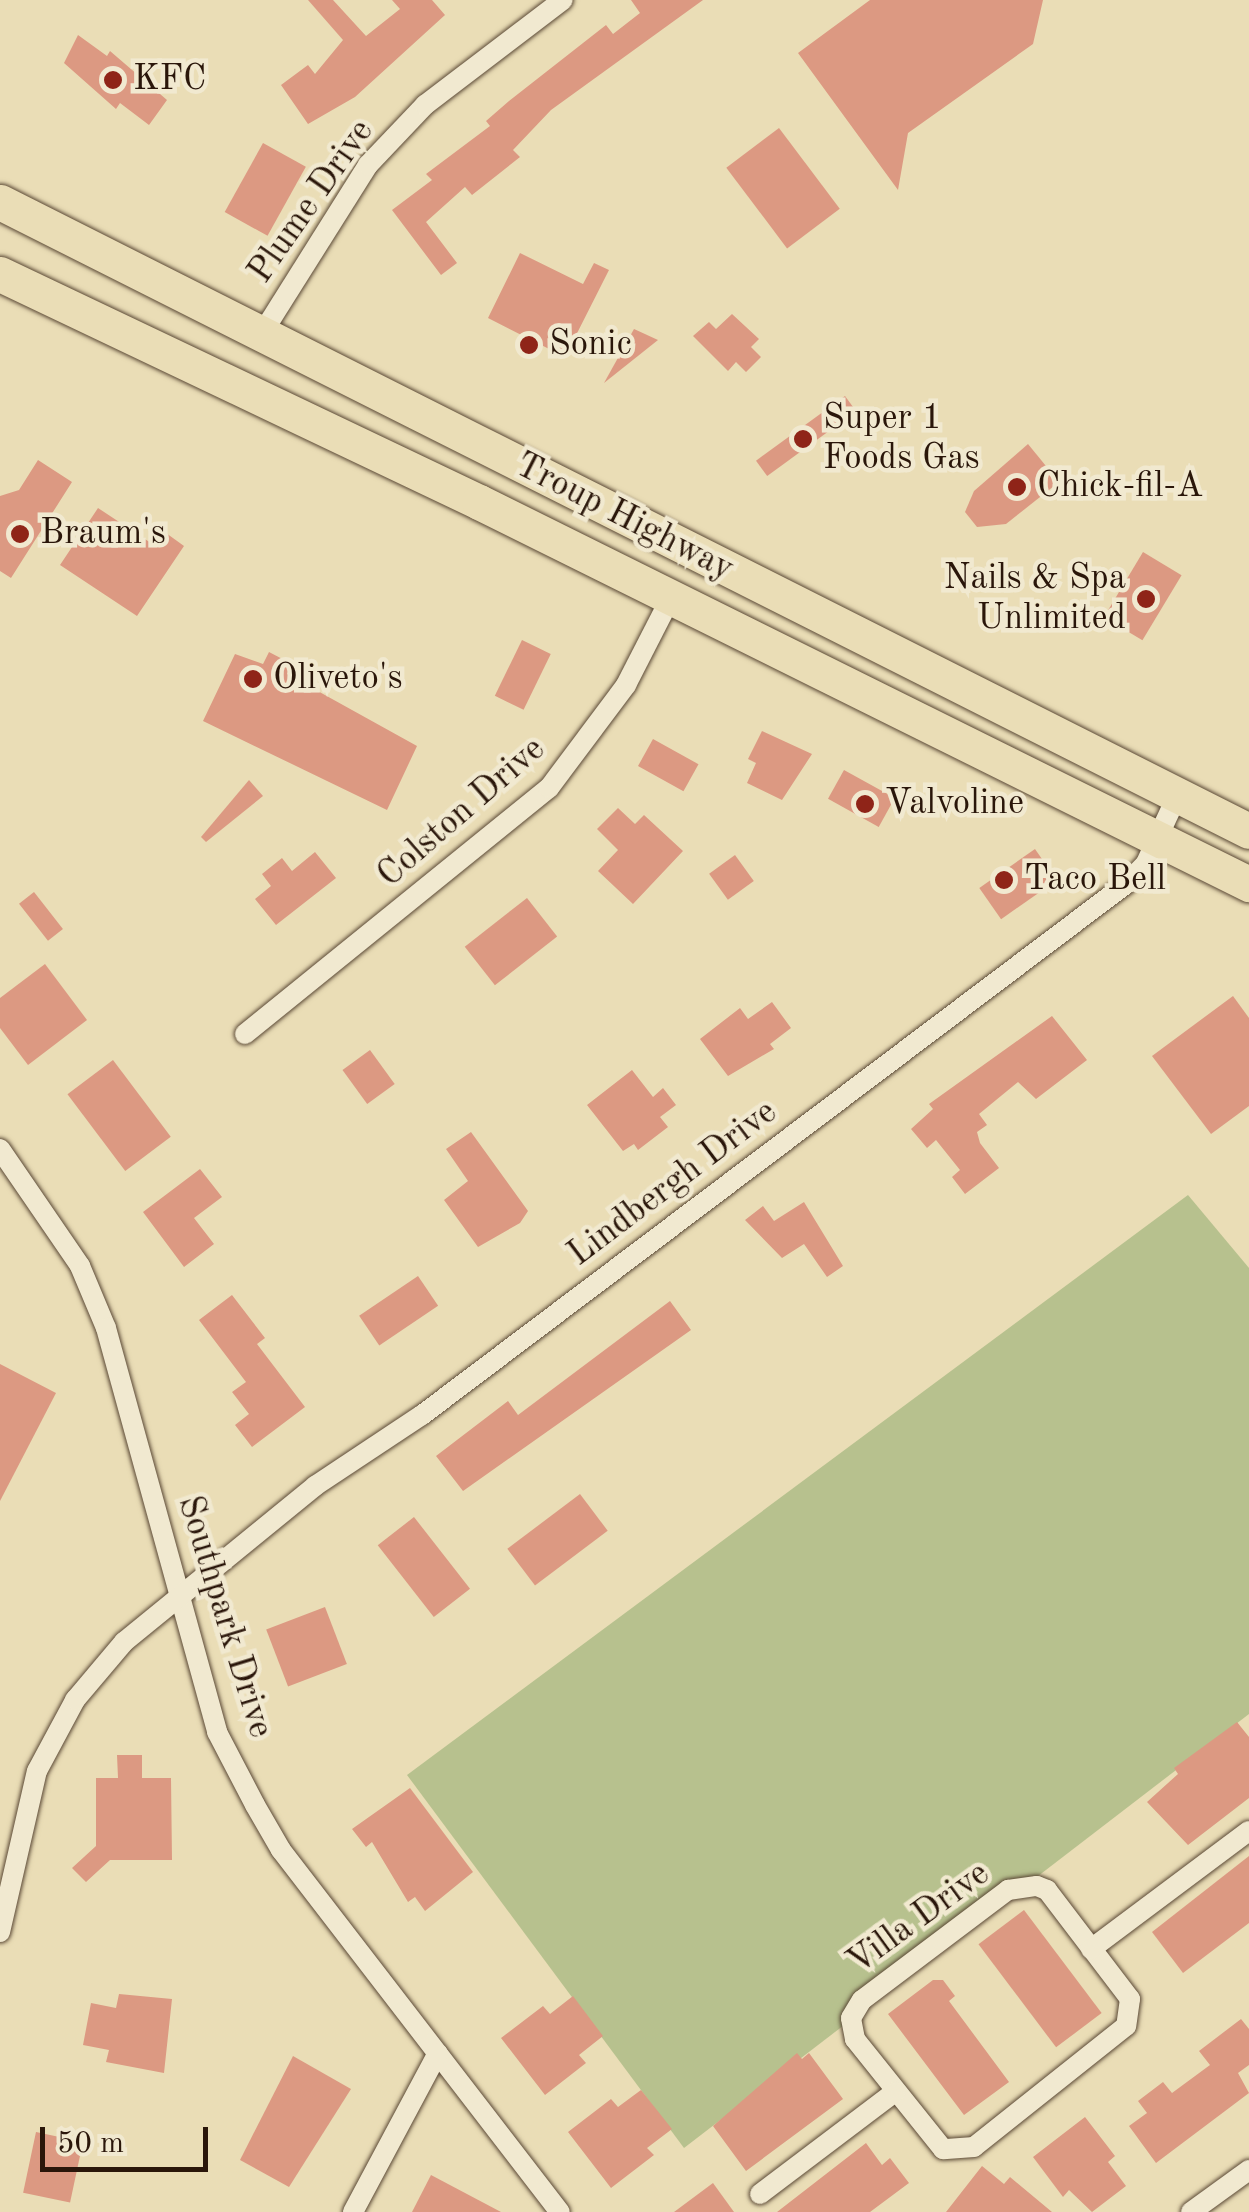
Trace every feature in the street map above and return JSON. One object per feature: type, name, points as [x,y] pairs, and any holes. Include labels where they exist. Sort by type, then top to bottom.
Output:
[{"type":"highway","name":"Troup Highway","points":[[6,202],[261,335],[1249,831]]},
{"type":"highway","name":"Troup Highway","points":[[0,274],[670,597],[1249,884]]},
{"type":"street","name":"Plume Drive","points":[[261,335],[368,165],[425,106],[563,0]]},
{"type":"street","name":"Colston Drive","points":[[245,1034],[549,788],[626,685],[670,597]]},
{"type":"street","name":"Lindbergh Drive","points":[[0,1932],[28,1795],[60,1723],[104,1661],[176,1596],[1126,884],[1157,838],[1177,796]]},
{"type":"street","name":"Southpark Drive","points":[[0,1149],[80,1266],[106,1328],[136,1421],[176,1596],[217,1732],[255,1805],[281,1850],[560,2212]]},
{"type":"street","points":[[1092,1948],[1249,1832]]},
{"type":"street","name":"Villa Drive","points":[[1008,1890],[1047,1890],[1130,1999],[1126,2026],[974,2147],[954,2152],[934,2142],[895,2092],[855,2039],[856,2007],[1008,1890]]},
{"type":"street","points":[[353,2212],[438,2053]]},
{"type":"street","points":[[760,2194],[895,2092]]},
{"type":"street","points":[[1191,2212],[1249,2170]]},
{"type":"green space","points":[[1188,1195],[1249,1268],[1249,1714],[684,2148],[407,1775]]},
{"type":"building","points":[[308,0],[333,0],[366,36],[400,9],[392,0],[432,0],[445,15],[355,97],[308,124],[281,85],[308,65],[315,74],[343,40]]},
{"type":"building","points":[[631,0],[703,0],[551,110],[513,150],[520,157],[472,195],[465,187],[426,222],[457,263],[441,275],[392,210],[432,180],[426,174],[490,126],[486,121],[509,101],[606,25],[613,34],[640,13]]},
{"type":"building","points":[[870,0],[1043,0],[1033,44],[908,133],[898,190],[798,53]]},
{"type":"building","name":"KFC","points":[[78,35],[107,56],[110,51],[167,100],[149,125],[120,103],[116,109],[64,63]]},
{"type":"building","points":[[779,128],[840,209],[787,248],[726,168]]},
{"type":"building","points":[[263,143],[306,167],[268,236],[225,212]]},
{"type":"building","points":[[520,253],[583,284],[594,263],[609,270],[565,357],[488,318]]},
{"type":"building","points":[[732,314],[759,339],[751,347],[761,357],[746,372],[736,362],[728,371],[693,336],[709,322],[716,329]]},
{"type":"building","points":[[634,329],[658,340],[604,383]]},
{"type":"building","points":[[845,396],[856,411],[767,476],[756,461]]},
{"type":"building","name":"Chick-fil-A","points":[[1028,444],[1059,482],[1006,524],[977,527],[965,512],[974,491]]},
{"type":"building","name":"Braum's","points":[[38,460],[72,482],[11,578],[0,571],[0,496],[19,490]]},
{"type":"building","points":[[98,508],[157,547],[166,533],[184,546],[137,616],[60,565]]},
{"type":"building","points":[[1143,552],[1182,575],[1142,640],[1104,617]]},
{"type":"building","points":[[522,640],[551,654],[524,710],[495,696]]},
{"type":"building","points":[[269,652],[292,664],[287,674],[417,746],[387,810],[203,721],[235,654],[263,664]]},
{"type":"building","points":[[762,731],[812,754],[782,800],[747,783],[756,763],[748,759]]},
{"type":"building","points":[[653,739],[698,764],[683,791],[638,766]]},
{"type":"building","points":[[844,770],[895,798],[879,827],[828,799]]},
{"type":"building","points":[[249,780],[263,796],[206,842],[201,837]]},
{"type":"building","points":[[618,808],[635,824],[644,815],[683,851],[633,904],[598,871],[618,850],[597,829]]},
{"type":"building","points":[[1035,849],[1057,880],[1001,919],[979,888]]},
{"type":"building","points":[[315,852],[336,878],[276,925],[255,899],[271,886],[262,874],[282,858],[292,871]]},
{"type":"building","points":[[735,855],[754,881],[728,900],[709,874]]},
{"type":"building","points":[[34,892],[63,929],[48,941],[19,904]]},
{"type":"building","points":[[527,898],[557,937],[495,985],[465,947]]},
{"type":"building","points":[[45,964],[87,1020],[28,1065],[0,1028],[0,998]]},
{"type":"building","points":[[1233,996],[1249,1018],[1249,1106],[1211,1134],[1152,1056]]},
{"type":"building","points":[[772,1002],[791,1028],[770,1044],[774,1049],[728,1076],[700,1039],[740,1008],[748,1019]]},
{"type":"building","points":[[1052,1016],[1087,1060],[1036,1099],[1018,1082],[979,1114],[987,1125],[977,1132],[980,1143],[999,1168],[965,1194],[952,1177],[960,1170],[936,1140],[927,1148],[911,1129],[933,1109],[929,1104]]},
{"type":"building","points":[[370,1050],[395,1084],[367,1104],[342,1070]]},
{"type":"building","points":[[113,1060],[171,1137],[125,1171],[67,1094]]},
{"type":"building","points":[[632,1070],[653,1097],[663,1088],[676,1105],[660,1117],[668,1127],[638,1150],[634,1144],[623,1151],[587,1105]]},
{"type":"building","points":[[471,1132],[528,1211],[520,1223],[478,1247],[444,1200],[468,1181],[446,1149]]},
{"type":"building","points":[[200,1169],[222,1197],[194,1218],[214,1244],[184,1267],[143,1212]]},
{"type":"building","points":[[804,1202],[843,1266],[827,1277],[804,1244],[782,1258],[745,1220],[763,1206],[774,1221]]},
{"type":"building","points":[[418,1276],[438,1306],[379,1346],[359,1316]]},
{"type":"building","points":[[232,1295],[265,1338],[257,1344],[305,1407],[252,1447],[235,1425],[249,1414],[232,1392],[246,1382],[199,1320]]},
{"type":"building","points":[[670,1301],[691,1330],[463,1491],[436,1456],[508,1401],[518,1415]]},
{"type":"building","points":[[0,1364],[56,1393],[0,1501]]},
{"type":"building","points":[[580,1494],[608,1531],[535,1586],[507,1549]]},
{"type":"building","points":[[414,1517],[470,1589],[434,1617],[378,1545]]},
{"type":"building","points":[[325,1607],[347,1664],[288,1687],[266,1630]]},
{"type":"building","points":[[1237,1722],[1249,1737],[1249,1798],[1188,1845],[1147,1802],[1178,1774],[1174,1768]]},
{"type":"building","points":[[117,1755],[142,1755],[142,1778],[171,1778],[172,1860],[110,1860],[86,1882],[72,1868],[96,1846],[96,1778],[118,1778]]},
{"type":"building","points":[[410,1788],[473,1872],[425,1911],[415,1897],[408,1902],[372,1842],[366,1847],[352,1829]]},
{"type":"building","points":[[1249,1856],[1249,1923],[1183,1973],[1152,1932]]},
{"type":"building","points":[[1024,1910],[1102,2013],[1056,2047],[978,1944]]},
{"type":"building","points":[[933,1980],[943,1980],[955,1996],[949,2001],[1009,2082],[964,2115],[888,2014]]},
{"type":"building","points":[[119,1994],[172,1999],[164,2073],[106,2062],[109,2050],[83,2045],[91,2003],[116,2008]]},
{"type":"building","points":[[573,1996],[603,2036],[579,2055],[586,2063],[545,2095],[501,2038],[543,2006],[550,2014]]},
{"type":"building","points":[[1241,2019],[1249,2029],[1249,2065],[1238,2073],[1249,2093],[1156,2163],[1129,2126],[1147,2113],[1138,2101],[1163,2082],[1172,2093],[1210,2065],[1199,2051]]},
{"type":"building","points":[[797,2053],[802,2059],[809,2053],[843,2099],[746,2171],[713,2126]]},
{"type":"building","points":[[293,2056],[351,2089],[289,2187],[240,2160]]},
{"type":"building","points":[[641,2090],[672,2129],[647,2148],[654,2155],[611,2188],[568,2132],[611,2099],[618,2107]]},
{"type":"building","points":[[1085,2117],[1115,2156],[1108,2162],[1126,2186],[1092,2212],[1069,2190],[1063,2197],[1033,2157]]},
{"type":"building","points":[[36,2132],[83,2142],[70,2203],[23,2193]]},
{"type":"building","points":[[866,2143],[882,2165],[890,2158],[909,2183],[870,2212],[777,2212]]},
{"type":"building","points":[[982,2166],[1004,2184],[1010,2177],[1052,2212],[946,2212]]},
{"type":"building","points":[[431,2175],[501,2212],[412,2212]]},
{"type":"building","points":[[713,2183],[734,2212],[674,2212]]},
{"type":"place","name":"KFC","points":[[113,80]]},
{"type":"place","name":"Sonic","points":[[529,345]]},
{"type":"place","name":"Super 1 Foods Gas","points":[[803,439]]},
{"type":"place","name":"Chick-fil-A","points":[[1017,487]]},
{"type":"place","name":"Braum's","points":[[20,534]]},
{"type":"place","name":"Nails & Spa Unlimited","points":[[1146,599]]},
{"type":"place","name":"Oliveto's","points":[[253,679]]},
{"type":"place","name":"Valvoline","points":[[865,804]]},
{"type":"place","name":"Taco Bell","points":[[1004,880]]}]
